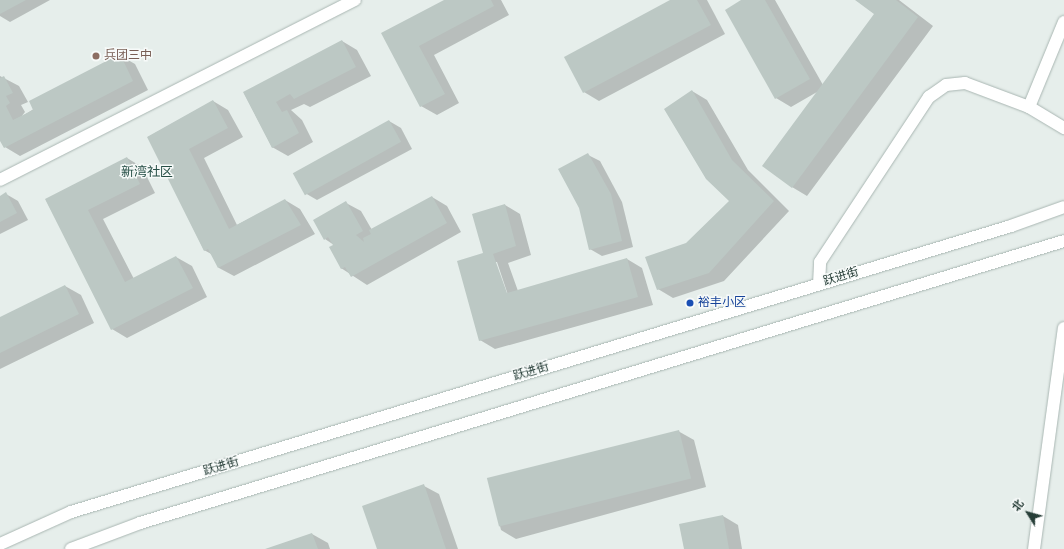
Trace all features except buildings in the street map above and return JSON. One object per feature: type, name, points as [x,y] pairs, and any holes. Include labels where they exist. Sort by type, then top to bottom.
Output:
[{"type":"main road","points":[[0,180],[355,0]]},
{"type":"main road","points":[[1029,107],[1064,22]]},
{"type":"main road","points":[[820,284],[820,262],[929,97],[946,85],[965,83],[1029,107],[1064,128]]},
{"type":"main road","name":"跃进街","points":[[0,544],[71,512],[820,284],[1064,207]]},
{"type":"main road","points":[[71,549],[148,521],[1064,241]]},
{"type":"main road","points":[[1034,549],[1064,328]]},
{"type":"place","name":"兵团三中","points":[[96,56]]},
{"type":"place","name":"裕丰小区","points":[[690,303]]},
{"type":"district","name":"新湾社区","points":[[147,172]]}]
